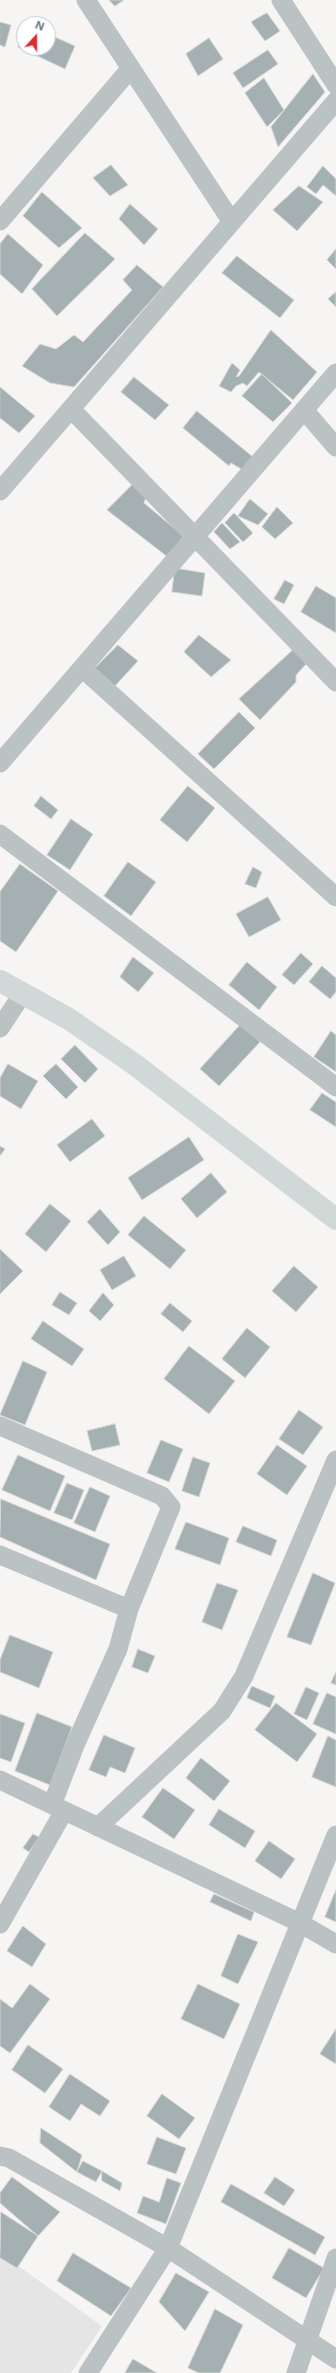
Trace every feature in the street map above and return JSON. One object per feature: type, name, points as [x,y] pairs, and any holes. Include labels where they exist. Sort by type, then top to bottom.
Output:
[{"type":"main road","points":[[0,981],[69,1019],[134,1064],[336,1220]]},
{"type":"street","points":[[86,0],[232,222]]},
{"type":"street","points":[[281,0],[336,85]]},
{"type":"street","points":[[0,221],[130,68]]},
{"type":"street","points":[[0,491],[336,101]]},
{"type":"street","points":[[0,763],[336,373]]},
{"type":"street","points":[[71,409],[336,682]]},
{"type":"street","points":[[304,410],[336,447]]},
{"type":"street","points":[[82,668],[336,898]]},
{"type":"street","points":[[0,834],[336,1087]]},
{"type":"street","points":[[0,1028],[23,993]]},
{"type":"street","points":[[0,1426],[162,1496],[168,1500],[171,1507],[129,1609],[118,1649],[75,1745],[58,1808],[0,1924]]},
{"type":"street","points":[[98,1827],[222,1711],[232,1696],[244,1676],[336,1460]]},
{"type":"street","points":[[0,1555],[129,1609]]},
{"type":"street","points":[[0,1780],[300,1923],[336,1944]]},
{"type":"street","points":[[88,2373],[168,2248],[336,1835]]},
{"type":"street","points":[[0,2156],[10,2158],[168,2248],[336,2359]]},
{"type":"street","points":[[296,2373],[336,2258]]},
{"type":"shaded area","points":[[0,2253],[102,2326],[71,2373],[0,2373]]},
{"type":"building","points":[[109,0],[124,0],[115,6]]},
{"type":"building","points":[[267,13],[280,31],[265,41],[251,22]]},
{"type":"building","points":[[0,22],[11,25],[5,47],[0,45]]},
{"type":"building","points":[[56,38],[75,46],[65,69],[37,56],[56,56]]},
{"type":"building","points":[[209,38],[223,59],[198,76],[186,54]]},
{"type":"building","points":[[268,50],[278,64],[243,88],[233,73]]},
{"type":"building","points":[[313,74],[325,92],[278,147],[271,127]]},
{"type":"building","points":[[264,78],[284,110],[267,127],[245,93]]},
{"type":"building","points":[[111,165],[128,185],[110,196],[93,178]]},
{"type":"building","points":[[323,166],[336,179],[336,196],[323,185],[316,194],[307,187]]},
{"type":"building","points":[[299,186],[323,202],[297,231],[273,210]]},
{"type":"building","points":[[42,192],[82,228],[59,248],[23,216]]},
{"type":"building","points":[[130,204],[158,229],[144,245],[119,219]]},
{"type":"building","points":[[85,233],[115,259],[57,316],[32,289]]},
{"type":"building","points":[[8,234],[43,265],[22,294],[0,274],[0,244]]},
{"type":"building","points":[[336,249],[336,269],[327,260]]},
{"type":"building","points":[[237,256],[294,300],[280,318],[222,273]]},
{"type":"building","points":[[137,265],[163,287],[74,387],[50,383],[22,366],[40,344],[56,349],[74,335],[83,342],[132,290],[123,280]]},
{"type":"building","points":[[336,292],[336,307],[328,299]]},
{"type":"building","points":[[271,330],[317,372],[293,400],[259,372],[247,386],[243,383],[236,386],[231,392],[219,386],[232,363],[240,370],[236,377],[239,376]]},
{"type":"building","points":[[262,374],[292,403],[273,422],[242,396]]},
{"type":"building","points":[[134,377],[169,405],[155,420],[121,392]]},
{"type":"building","points":[[0,387],[35,416],[19,433],[0,418]]},
{"type":"building","points":[[197,411],[253,457],[243,470],[231,463],[229,466],[183,428]]},
{"type":"building","points":[[134,483],[147,494],[144,503],[187,539],[169,558],[107,510]]},
{"type":"building","points":[[250,499],[268,514],[258,525],[238,516]]},
{"type":"building","points":[[277,507],[293,523],[275,539],[262,527]]},
{"type":"building","points":[[234,513],[253,533],[243,542],[225,523]]},
{"type":"building","points":[[222,523],[240,542],[230,549],[214,532]]},
{"type":"building","points":[[175,568],[205,573],[202,596],[172,592]]},
{"type":"building","points":[[285,580],[294,585],[284,604],[274,599]]},
{"type":"building","points":[[316,586],[336,598],[336,633],[301,612]]},
{"type":"building","points":[[199,635],[231,660],[211,677],[184,652]]},
{"type":"building","points":[[118,645],[138,661],[114,687],[94,669]]},
{"type":"building","points":[[293,650],[307,663],[296,675],[296,682],[260,720],[239,699]]},
{"type":"building","points":[[239,712],[255,728],[214,769],[198,754]]},
{"type":"building","points":[[188,786],[215,808],[187,842],[160,820]]},
{"type":"building","points":[[41,796],[58,810],[51,819],[34,806]]},
{"type":"building","points":[[71,819],[93,834],[70,870],[47,855]]},
{"type":"building","points":[[128,862],[156,882],[131,916],[104,896]]},
{"type":"building","points":[[20,864],[58,891],[16,952],[0,941],[0,892]]},
{"type":"building","points":[[253,867],[262,872],[256,888],[245,884]]},
{"type":"building","points":[[268,897],[281,920],[249,937],[236,914]]},
{"type":"building","points":[[301,953],[313,964],[294,985],[282,975]]},
{"type":"building","points":[[133,957],[154,973],[138,992],[120,977]]},
{"type":"building","points":[[247,962],[277,987],[259,1010],[229,985]]},
{"type":"building","points":[[322,966],[336,978],[336,992],[330,999],[309,982]]},
{"type":"building","points":[[241,1024],[260,1042],[219,1086],[200,1069]]},
{"type":"building","points":[[331,1031],[336,1035],[336,1072],[314,1057]]},
{"type":"building","points":[[75,1045],[98,1069],[85,1083],[61,1059]]},
{"type":"building","points":[[8,1064],[38,1081],[21,1109],[0,1096],[0,1078]]},
{"type":"building","points":[[56,1064],[78,1087],[66,1099],[43,1076]]},
{"type":"building","points":[[322,1093],[336,1102],[336,1127],[310,1110]]},
{"type":"building","points":[[92,1119],[105,1136],[70,1162],[57,1145]]},
{"type":"building","points":[[189,1137],[204,1160],[142,1200],[128,1178]]},
{"type":"building","points":[[0,1146],[5,1149],[0,1156]]},
{"type":"building","points":[[211,1173],[227,1192],[197,1218],[181,1199]]},
{"type":"building","points":[[50,1204],[71,1221],[46,1252],[25,1234]]},
{"type":"building","points":[[100,1209],[120,1232],[108,1245],[87,1222]]},
{"type":"building","points":[[144,1216],[186,1250],[170,1269],[128,1235]]},
{"type":"building","points":[[0,1249],[23,1271],[0,1294]]},
{"type":"building","points":[[124,1256],[136,1276],[112,1290],[100,1270]]},
{"type":"building","points":[[294,1266],[318,1287],[296,1312],[272,1291]]},
{"type":"building","points":[[60,1292],[77,1303],[69,1315],[52,1305]]},
{"type":"building","points":[[103,1293],[114,1305],[100,1321],[89,1311]]},
{"type":"building","points":[[170,1303],[192,1321],[183,1332],[161,1314]]},
{"type":"building","points":[[43,1321],[84,1349],[72,1366],[31,1339]]},
{"type":"building","points":[[247,1328],[270,1347],[245,1378],[222,1359]]},
{"type":"building","points":[[189,1346],[235,1381],[209,1414],[164,1379]]},
{"type":"building","points":[[23,1361],[47,1372],[25,1425],[0,1415]]},
{"type":"building","points":[[299,1410],[323,1427],[303,1455],[279,1439]]},
{"type":"building","points":[[115,1424],[120,1445],[92,1451],[87,1431]]},
{"type":"building","points":[[161,1440],[183,1449],[169,1482],[147,1473]]},
{"type":"building","points":[[277,1445],[307,1466],[287,1495],[257,1474]]},
{"type":"building","points":[[18,1455],[65,1476],[50,1511],[2,1490]]},
{"type":"building","points":[[193,1457],[210,1463],[199,1497],[182,1491]]},
{"type":"building","points":[[67,1483],[84,1490],[72,1520],[54,1513]]},
{"type":"building","points":[[90,1487],[110,1496],[95,1532],[74,1523]]},
{"type":"building","points":[[1,1499],[110,1544],[96,1580],[0,1537]]},
{"type":"building","points":[[186,1522],[229,1538],[220,1565],[175,1549]]},
{"type":"building","points":[[243,1526],[277,1540],[271,1556],[236,1542]]},
{"type":"building","points":[[313,1573],[335,1583],[311,1645],[287,1637]]},
{"type":"building","points":[[217,1583],[238,1590],[222,1630],[202,1622]]},
{"type":"building","points":[[10,1635],[53,1652],[39,1688],[0,1672],[0,1660]]},
{"type":"building","points":[[138,1649],[155,1656],[148,1673],[132,1667]]},
{"type":"building","points":[[336,1672],[336,1685],[331,1683]]},
{"type":"building","points":[[252,1686],[275,1696],[270,1708],[247,1698]]},
{"type":"building","points":[[306,1687],[319,1693],[307,1720],[294,1714]]},
{"type":"building","points":[[327,1693],[336,1697],[336,1734],[313,1724]]},
{"type":"building","points":[[276,1703],[317,1734],[297,1762],[255,1730]]},
{"type":"building","points":[[37,1713],[72,1727],[50,1785],[15,1771]]},
{"type":"building","points":[[0,1714],[25,1723],[11,1762],[0,1758]]},
{"type":"building","points":[[104,1735],[135,1748],[125,1773],[110,1767],[106,1777],[89,1770]]},
{"type":"building","points":[[328,1736],[336,1740],[336,1787],[312,1777]]},
{"type":"building","points":[[201,1758],[230,1781],[214,1801],[186,1778]]},
{"type":"building","points":[[163,1788],[195,1810],[174,1839],[142,1817]]},
{"type":"building","points":[[219,1809],[255,1831],[245,1848],[209,1825]]},
{"type":"building","points":[[33,1834],[39,1837],[29,1852],[23,1848]]},
{"type":"building","points":[[269,1841],[295,1859],[281,1879],[255,1861]]},
{"type":"building","points":[[336,1890],[336,1922],[325,1917]]},
{"type":"building","points":[[214,1894],[254,1912],[251,1921],[210,1902]]},
{"type":"building","points":[[23,1926],[46,1944],[32,1967],[7,1951]]},
{"type":"building","points":[[238,1934],[258,1942],[238,1984],[221,1976]]},
{"type":"building","points":[[30,1984],[50,1999],[10,2053],[0,2046],[0,1999],[12,2008]]},
{"type":"building","points":[[198,1984],[240,2004],[224,2039],[181,2019]]},
{"type":"building","points":[[336,2029],[336,2064],[320,2054]]},
{"type":"building","points":[[28,2045],[63,2069],[45,2093],[12,2070]]},
{"type":"building","points":[[70,2074],[110,2101],[100,2116],[81,2104],[70,2121],[49,2107]]},
{"type":"building","points":[[162,2094],[195,2118],[179,2139],[147,2116]]},
{"type":"building","points":[[41,2128],[82,2155],[77,2172],[40,2143]]},
{"type":"building","points":[[157,2137],[186,2148],[176,2174],[147,2164]]},
{"type":"building","points":[[83,2161],[102,2171],[96,2182],[77,2172]]},
{"type":"building","points":[[102,2171],[122,2183],[120,2191],[102,2181]]},
{"type":"building","points":[[12,2177],[60,2212],[38,2236],[0,2203],[0,2193]]},
{"type":"building","points":[[275,2177],[295,2190],[284,2206],[264,2193]]},
{"type":"building","points":[[167,2178],[181,2183],[166,2224],[137,2213],[143,2196],[159,2202]]},
{"type":"building","points":[[231,2184],[325,2237],[315,2255],[221,2202]]},
{"type":"building","points":[[1,2212],[38,2236],[17,2268],[0,2258]]},
{"type":"building","points":[[289,2248],[324,2268],[306,2298],[272,2278]]},
{"type":"building","points":[[73,2253],[131,2288],[111,2316],[57,2281]]},
{"type":"building","points":[[176,2273],[209,2292],[185,2331],[159,2302]]},
{"type":"building","points":[[215,2309],[243,2325],[220,2373],[199,2373],[188,2368]]},
{"type":"building","points":[[133,2359],[157,2373],[125,2373]]}]
